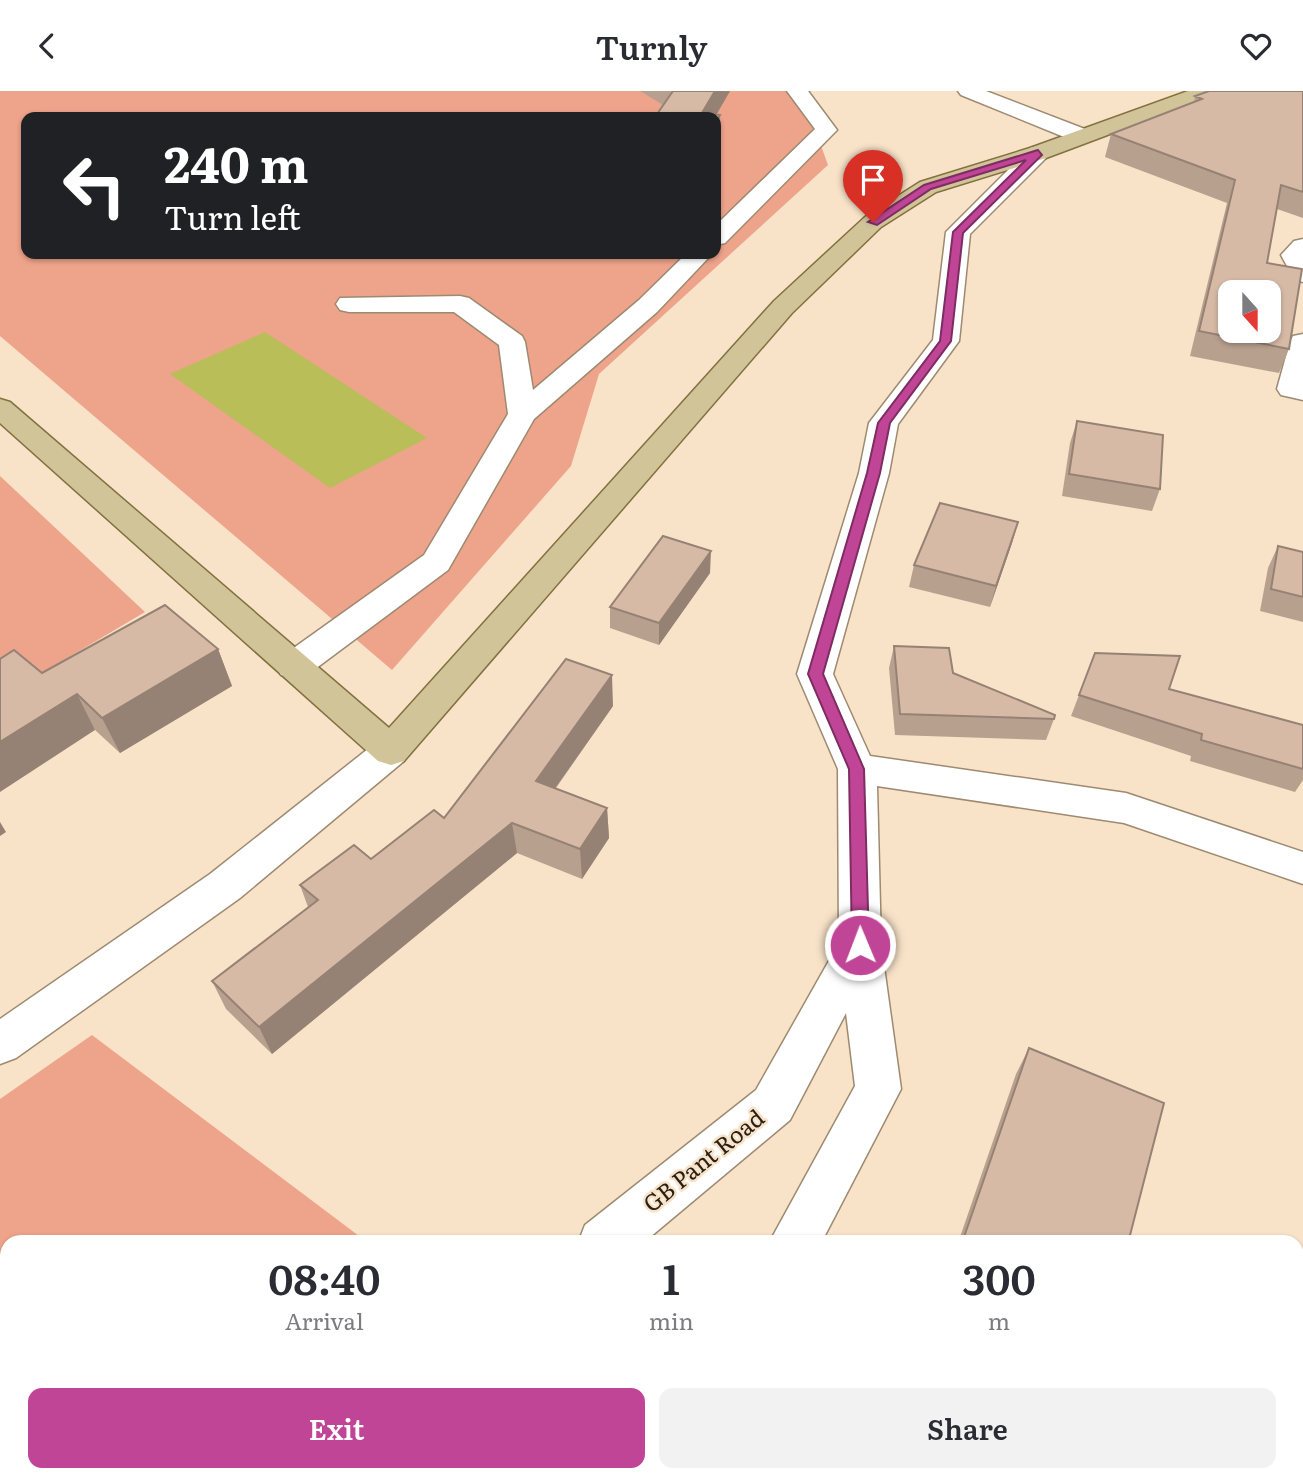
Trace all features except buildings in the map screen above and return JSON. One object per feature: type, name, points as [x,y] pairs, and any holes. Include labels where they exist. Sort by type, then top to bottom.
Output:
[{"type":"main road","points":[[0,408],[391,751],[783,307],[863,232],[928,187],[1038,153],[1207,91]]},
{"type":"street","points":[[721,233],[825,130],[797,91]]},
{"type":"street","points":[[968,91],[1082,136]]},
{"type":"street","name":"GB Pant Road","points":[[613,1235],[773,1105],[860,945],[857,769],[815,674],[874,473],[884,423],[946,341],[958,232],[1038,153]]},
{"type":"street","points":[[1303,246],[1293,255],[1303,274]]},
{"type":"street","points":[[294,666],[436,562],[522,414],[648,306],[695,259]]},
{"type":"street","points":[[349,304],[460,304],[512,341],[522,414]]},
{"type":"street","points":[[1303,342],[1291,389],[1303,392]]},
{"type":"street","points":[[0,1044],[225,886],[391,751]]},
{"type":"street","points":[[857,769],[1126,808],[1303,868]]},
{"type":"street","points":[[798,1235],[878,1089],[860,945]]},
{"type":"shaded area","points":[[0,91],[801,91],[828,165],[599,374],[571,466],[392,670],[0,336]]},
{"type":"shaded area","points":[[265,332],[427,438],[330,488],[170,374]]},
{"type":"shaded area","points":[[0,476],[145,612],[0,698]]},
{"type":"shaded area","points":[[92,1035],[358,1235],[0,1235],[0,1099]]},
{"type":"route","points":[[860,945],[857,769],[815,674],[874,473],[884,423],[946,341],[958,232],[1038,153],[928,187],[873,222]]}]
